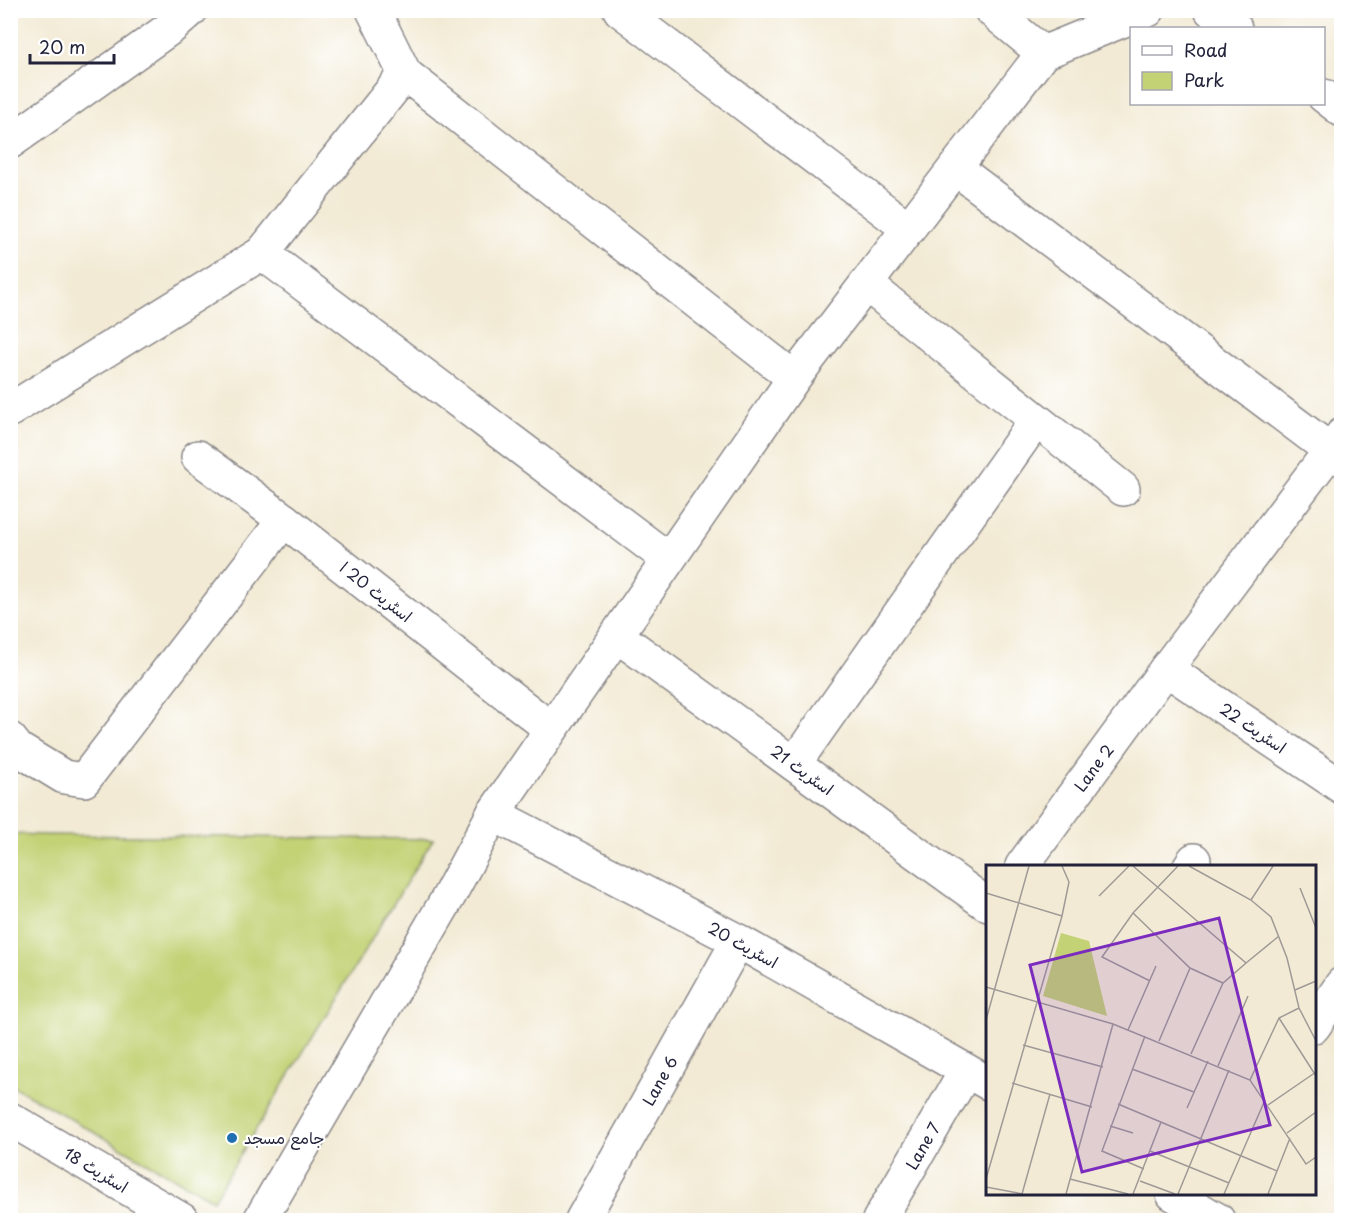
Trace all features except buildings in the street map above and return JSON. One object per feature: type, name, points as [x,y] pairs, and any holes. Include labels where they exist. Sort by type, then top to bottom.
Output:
[{"type":"street","points":[[10,142],[173,26],[191,10]]},
{"type":"street","points":[[373,10],[405,74],[794,378]]},
{"type":"street","points":[[620,10],[909,229]]},
{"type":"street","points":[[991,10],[1043,53]]},
{"type":"street","points":[[260,1221],[449,896],[493,814],[794,378],[1043,53],[1148,10]]},
{"type":"street","points":[[1211,10],[1234,27]]},
{"type":"street","points":[[10,410],[262,253],[405,74]]},
{"type":"street","points":[[1325,98],[1341,110]]},
{"type":"street","points":[[955,168],[1338,448]]},
{"type":"street","points":[[262,253],[668,559]]},
{"type":"street","points":[[866,284],[1123,489]]},
{"type":"street","points":[[794,764],[1036,420]]},
{"type":"street","name":"Lane 2","points":[[1023,865],[1166,669],[1338,448]]},
{"type":"street","name":"اسٹریٹ 20 ا","points":[[198,457],[284,520],[551,729]]},
{"type":"street","points":[[10,740],[18,749],[64,777],[84,780],[284,520]]},
{"type":"street","name":"اسٹریٹ 21","points":[[616,635],[986,903]]},
{"type":"street","name":"اسٹریٹ 22","points":[[1166,669],[1338,777]]},
{"type":"street","name":"اسٹریٹ 20","points":[[493,814],[738,941],[977,1077]]},
{"type":"street","name":"Lane 6","points":[[582,1221],[738,941]]},
{"type":"street","points":[[1316,1023],[1341,984]]},
{"type":"street","name":"Lane 7","points":[[879,1221],[977,1077]]},
{"type":"street","name":"اسٹریٹ 18","points":[[10,1119],[182,1221]]},
{"type":"street","points":[[1175,1195],[1218,1221]]},
{"type":"green space","points":[[11,834],[433,839],[213,1200],[11,1085]]},
{"type":"place","name":"جامع مسجد","points":[[232,1138]]}]
